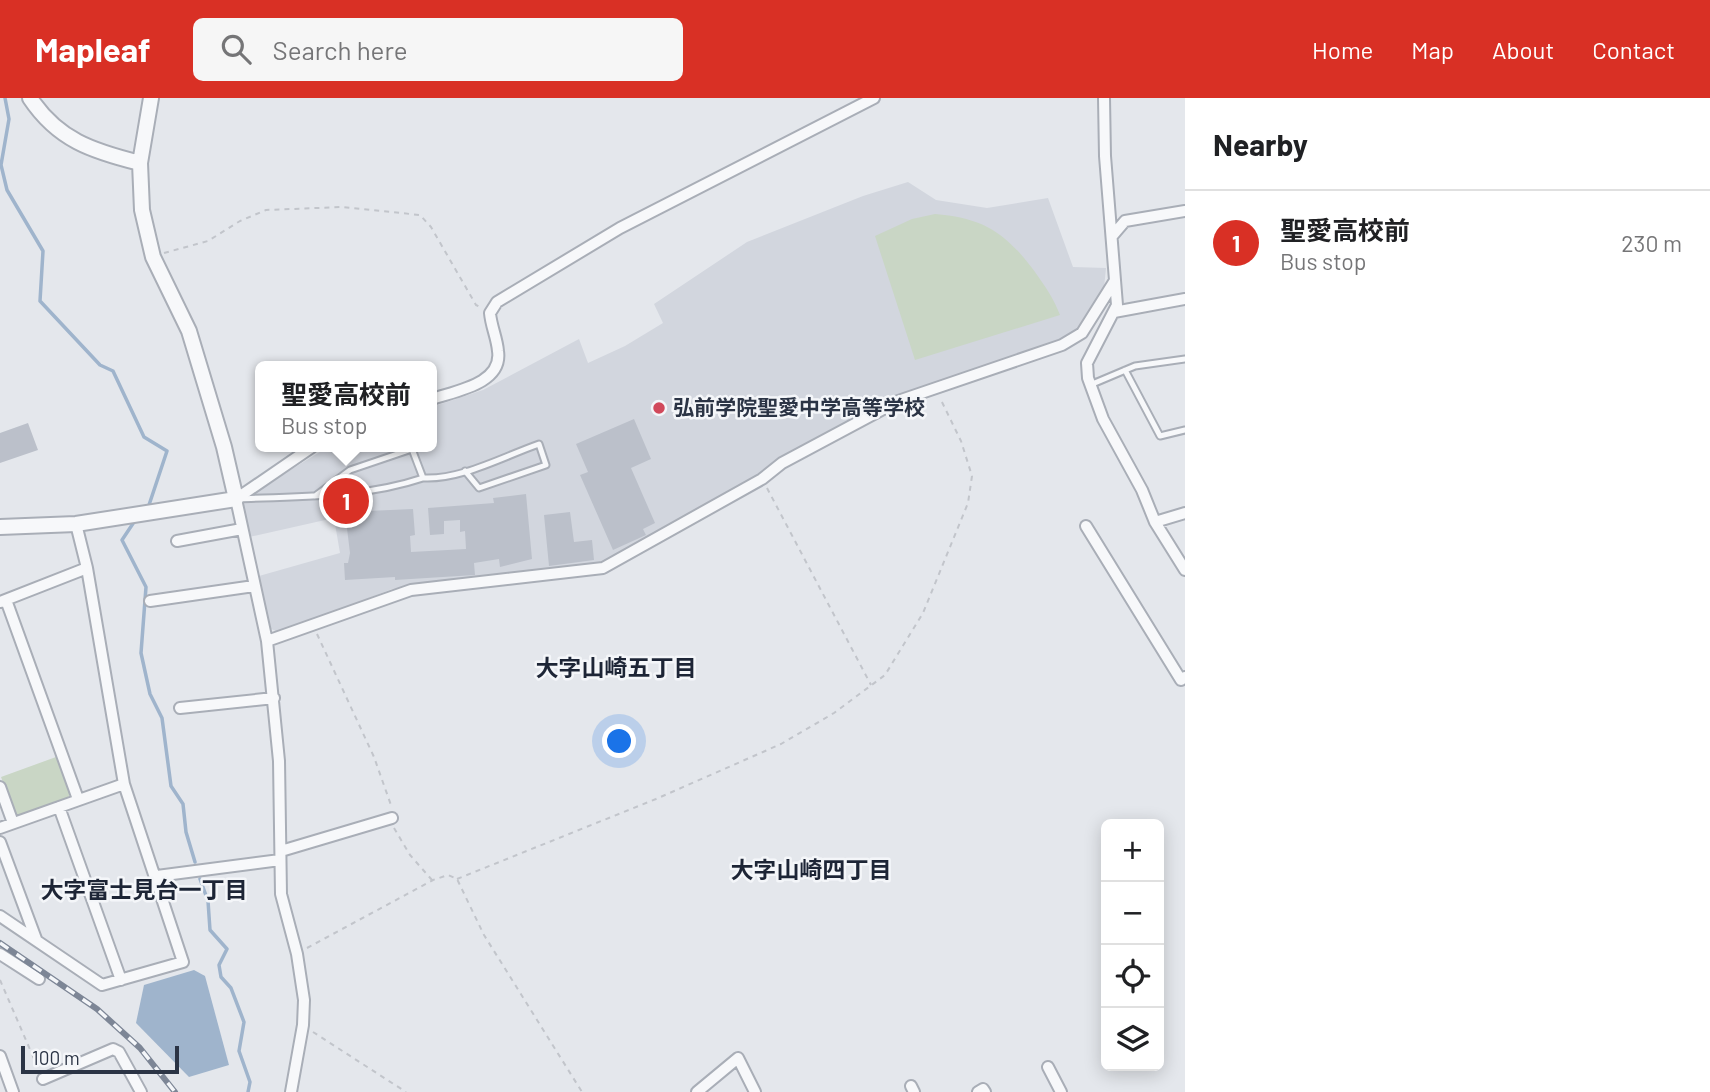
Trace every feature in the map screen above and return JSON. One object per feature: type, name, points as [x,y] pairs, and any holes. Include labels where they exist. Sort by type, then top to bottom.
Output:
[{"type":"street","points":[[30,98],[44,120],[63,136],[140,163]]},
{"type":"street","points":[[151,98],[140,163],[142,210],[153,257],[189,331],[224,447],[267,641],[274,698],[281,894],[304,1000],[303,1025],[291,1092]]},
{"type":"street","points":[[437,396],[478,384],[496,369],[499,353],[492,330],[491,313],[497,302],[620,228],[874,98]]},
{"type":"street","points":[[1104,98],[1105,156],[1117,305],[1087,363],[1090,385],[1103,419],[1142,489],[1155,522],[1185,570]]},
{"type":"street","points":[[1113,236],[1125,221],[1185,211]]},
{"type":"street","points":[[267,641],[313,626],[387,595],[603,568],[762,479],[782,463],[898,401],[1062,345],[1082,333],[1114,282]]},
{"type":"street","points":[[1114,312],[1185,299]]},
{"type":"street","points":[[0,527],[76,524],[236,499],[305,452]]},
{"type":"street","points":[[1155,522],[1185,513]]},
{"type":"street","points":[[0,916],[102,985],[183,962],[157,876],[124,784],[88,568],[76,524]]},
{"type":"street","points":[[1086,526],[1181,680],[1185,677]]},
{"type":"street","points":[[177,541],[242,529]]},
{"type":"street","points":[[78,799],[3,601],[88,568]]},
{"type":"street","points":[[150,601],[254,586]]},
{"type":"street","points":[[180,708],[274,698]]},
{"type":"street","points":[[0,828],[124,784]]},
{"type":"street","points":[[0,787],[13,823]]},
{"type":"street","points":[[59,807],[121,980]]},
{"type":"street","points":[[157,876],[280,856],[392,818]]},
{"type":"street","points":[[0,842],[36,939]]},
{"type":"street","points":[[0,954],[39,979]]},
{"type":"street","points":[[43,1079],[113,1049],[119,1052],[141,1092]]},
{"type":"street","points":[[0,1056],[13,1092]]},
{"type":"street","points":[[697,1092],[710,1087],[738,1058],[755,1092]]},
{"type":"street","points":[[1048,1067],[1061,1092]]},
{"type":"street","points":[[978,1092],[983,1089],[985,1092]]},
{"type":"lane","points":[[1090,385],[1135,366],[1185,359]]},
{"type":"lane","points":[[1125,370],[1160,436],[1185,430]]},
{"type":"lane","points":[[236,499],[346,495],[397,486],[423,478],[443,479],[538,444],[546,465],[479,488],[465,471]]},
{"type":"lane","points":[[315,496],[350,470],[403,452]]},
{"type":"lane","points":[[413,452],[423,478]]},
{"type":"path","points":[[153,257],[208,241],[240,221],[266,210],[342,207],[420,215],[430,227],[476,305],[491,313]]},
{"type":"path","points":[[457,879],[656,799],[781,744],[834,713],[885,675],[923,613],[968,503],[972,476],[961,441],[935,387]]},
{"type":"path","points":[[762,479],[871,685]]},
{"type":"path","points":[[313,626],[374,757],[392,808],[392,818],[410,855],[433,880]]},
{"type":"path","points":[[296,954],[433,880],[448,875],[457,879],[491,947],[582,1092]]},
{"type":"path","points":[[0,980],[43,1079]]},
{"type":"path","points":[[303,1025],[407,1092]]},
{"type":"shaded area","name":"弘前学院聖愛中学高等学校","points":[[908,182],[936,200],[987,208],[1048,198],[1073,267],[1106,268],[1103,298],[1077,340],[921,394],[606,563],[392,589],[280,633],[269,628],[259,576],[340,553],[334,518],[249,537],[241,502],[320,452],[437,452],[437,405],[483,390],[579,339],[588,363],[625,346],[663,323],[654,304],[747,242],[863,196]]},
{"type":"green space","points":[[935,214],[967,219],[1004,238],[1035,272],[1060,315],[915,360],[875,236],[912,219]]},
{"type":"green space","points":[[56,757],[70,794],[67,799],[19,817],[15,814],[1,777]]},
{"type":"water","points":[[194,970],[205,976],[229,1065],[189,1077],[136,1023],[144,985]]},
{"type":"building","points":[[634,419],[651,459],[631,468],[655,523],[643,529],[646,535],[613,550],[580,475],[588,472],[576,444]]},
{"type":"building","points":[[28,423],[38,450],[0,463],[0,433]]},
{"type":"building","points":[[526,494],[532,559],[500,567],[499,559],[474,563],[475,575],[345,580],[344,563],[348,563],[350,553],[345,512],[413,509],[415,535],[410,536],[411,552],[466,549],[465,531],[460,532],[460,520],[444,521],[444,534],[430,535],[428,508],[494,503],[493,498]]},
{"type":"building","points":[[570,512],[574,542],[592,540],[594,560],[549,566],[544,515]]},
{"type":"waterway","points":[[5,98],[9,119],[1,165],[7,190],[43,251],[40,301],[100,365],[113,371],[144,437],[167,451],[149,505]]},
{"type":"waterway","points":[[134,522],[122,540],[146,587],[141,653],[150,694],[162,718],[171,786],[183,804],[186,832],[195,862]]},
{"type":"waterway","points":[[200,879],[208,901],[210,930],[227,949],[219,965],[221,977],[231,988],[244,1022],[239,1051],[250,1082],[248,1092]]},
{"type":"railway","points":[[0,943],[97,1009],[140,1048],[175,1092]]},
{"type":"place","name":"弘前学院聖愛中学高等学校","points":[[659,408]]},
{"type":"place","name":"聖愛高校前","points":[[346,501]]},
{"type":"district","name":"大字山崎五丁目","points":[[616,668]]},
{"type":"district","name":"大字山崎四丁目","points":[[811,870]]},
{"type":"district","name":"大字富士見台一丁目","points":[[144,890]]}]
